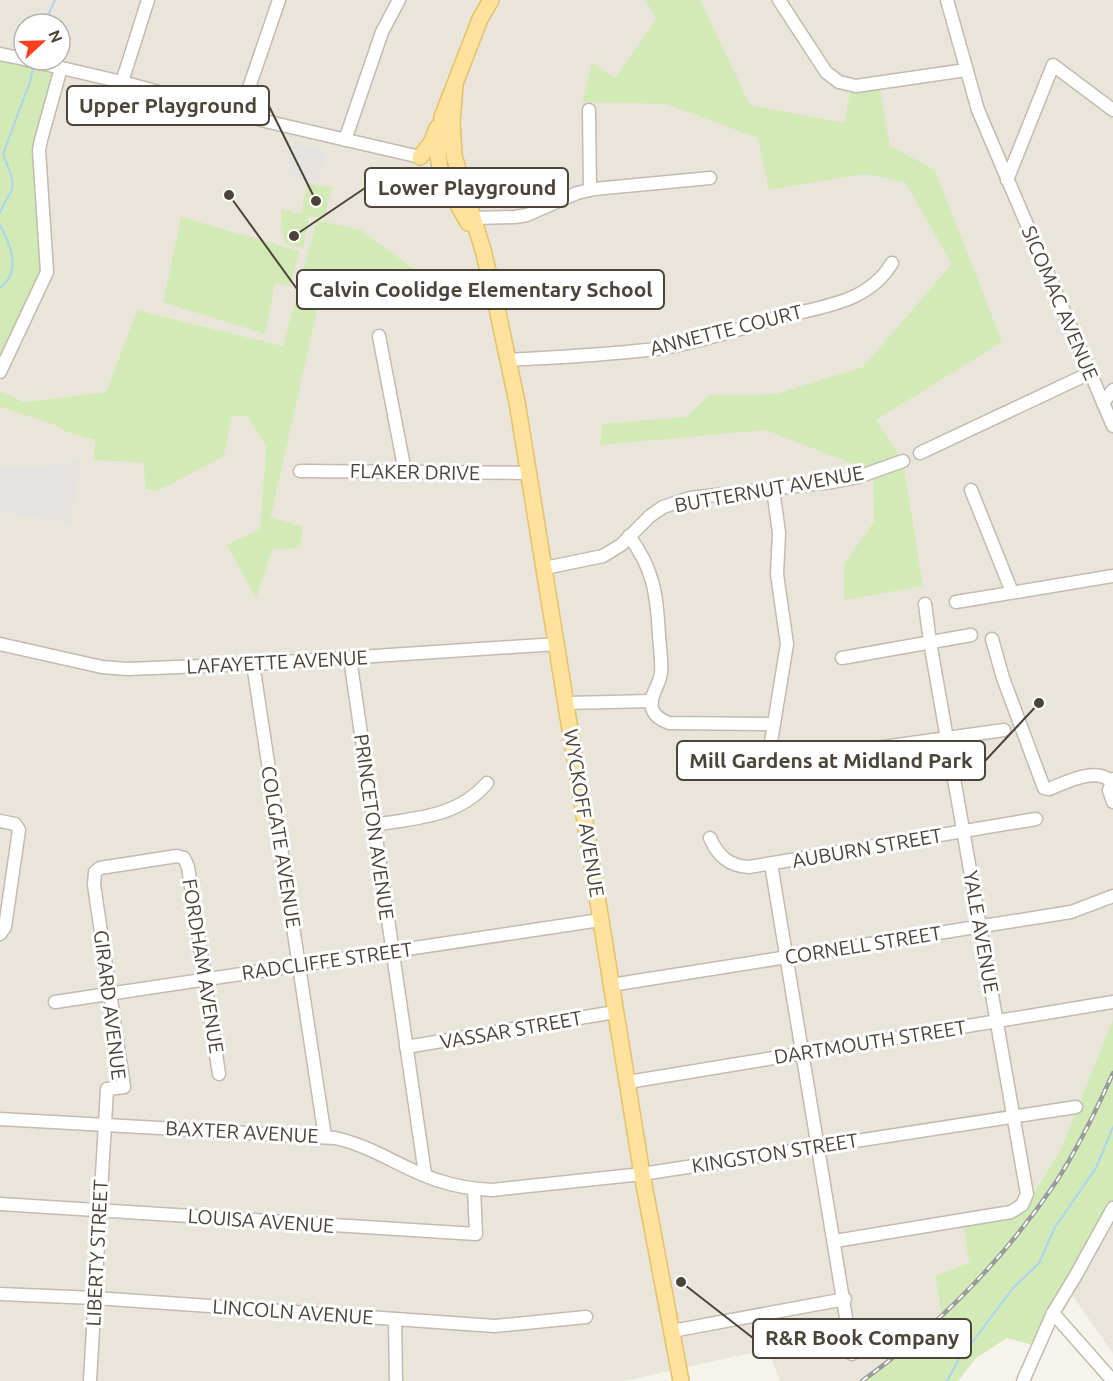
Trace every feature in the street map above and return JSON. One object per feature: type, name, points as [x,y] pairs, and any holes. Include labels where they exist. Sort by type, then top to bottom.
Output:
[{"type":"main road","name":"WYCKOFF AVENUE","points":[[491,0],[480,18],[442,117],[446,156],[474,218],[482,246],[508,360],[530,473],[615,1012],[656,1254],[681,1381]]},
{"type":"main road","name":"WYCKOFF AVENUE","points":[[454,85],[452,122],[441,174],[482,246]]},
{"type":"main road","points":[[420,157],[431,143],[442,117]]},
{"type":"main road","points":[[420,157],[446,156]]},
{"type":"street","points":[[122,82],[148,0]]},
{"type":"street","points":[[240,114],[279,0]]},
{"type":"street","points":[[345,140],[382,32],[399,0]]},
{"type":"street","points":[[778,0],[826,72],[839,82],[856,86],[966,70]]},
{"type":"street","name":"SICOMAC AVENUE","points":[[947,0],[978,110],[1113,426]]},
{"type":"street","points":[[1007,180],[1053,65],[1113,110]]},
{"type":"street","points":[[72,71],[420,157]]},
{"type":"street","points":[[0,372],[47,272],[39,150],[60,72]]},
{"type":"street","points":[[589,110],[590,190]]},
{"type":"street","points":[[474,218],[515,218],[590,190],[610,186],[636,186],[710,178]]},
{"type":"street","name":"ANNETTE COURT","points":[[508,360],[629,352],[691,342],[851,299],[872,287],[892,263]]},
{"type":"street","points":[[379,336],[405,472]]},
{"type":"street","points":[[920,453],[1090,373]]},
{"type":"street","points":[[1103,403],[1113,390]]},
{"type":"street","name":"BUTTERNUT AVENUE","points":[[545,568],[603,556],[621,545],[650,516],[675,502],[690,498],[832,482],[858,477],[903,461]]},
{"type":"street","name":"FLAKER DRIVE","points":[[300,471],[530,473]]},
{"type":"street","points":[[773,489],[779,533],[777,574],[787,644],[771,742],[772,748],[779,757],[791,760],[1004,730]]},
{"type":"street","points":[[970,490],[1012,592]]},
{"type":"street","points":[[629,536],[645,559],[658,601],[661,672],[652,701],[654,713],[669,723],[774,724]]},
{"type":"street","points":[[957,602],[1113,576]]},
{"type":"street","name":"YALE AVENUE","points":[[835,1241],[1011,1212],[1022,1205],[1025,1200],[1026,1188],[1014,1116],[925,604]]},
{"type":"street","points":[[842,658],[971,635]]},
{"type":"street","points":[[992,639],[1003,678],[1044,788],[1049,789],[1090,775],[1105,776],[1112,780],[1109,790],[1113,802]]},
{"type":"street","name":"LAFAYETTE AVENUE","points":[[0,644],[102,667],[128,669],[253,664],[557,644]]},
{"type":"street","name":"PRINCETON AVENUE","points":[[350,658],[425,1174]]},
{"type":"street","name":"COLGATE AVENUE","points":[[253,664],[325,1137]]},
{"type":"street","points":[[567,703],[652,701]]},
{"type":"street","points":[[374,825],[448,811],[471,798],[487,783]]},
{"type":"street","name":"AUBURN STREET","points":[[710,838],[719,855],[732,864],[749,867],[1036,819]]},
{"type":"street","points":[[0,821],[15,824],[18,830],[5,927],[0,934]]},
{"type":"street","name":"GIRARD AVENUE","points":[[103,1125],[106,1089],[124,1088],[94,885],[95,872],[100,868],[177,856],[184,858]]},
{"type":"street","name":"FORDHAM AVENUE","points":[[184,858],[188,867],[219,1074]]},
{"type":"street","points":[[771,864],[852,1354]]},
{"type":"street","name":"CORNELL STREET","points":[[611,985],[1071,912],[1113,896]]},
{"type":"street","name":"RADCLIFFE STREET","points":[[55,1002],[600,920]]},
{"type":"street","name":"DARTMOUTH STREET","points":[[628,1082],[1113,1002]]},
{"type":"street","name":"VASSAR STREET","points":[[406,1047],[615,1012]]},
{"type":"street","name":"KINGSTON STREET","points":[[474,1189],[508,1190],[642,1174],[1076,1107]]},
{"type":"street","name":"BAXTER AVENUE","points":[[0,1119],[325,1137],[365,1146],[438,1181],[474,1189]]},
{"type":"street","name":"LIBERTY STREET","points":[[90,1381],[103,1125]]},
{"type":"street","name":"LOUISA AVENUE","points":[[0,1204],[476,1234],[474,1189]]},
{"type":"street","points":[[1023,1381],[1053,1313],[1113,1208]]},
{"type":"street","name":"LINCOLN AVENUE","points":[[0,1294],[95,1298],[495,1326],[586,1317]]},
{"type":"street","points":[[672,1330],[842,1299]]},
{"type":"street","points":[[1053,1313],[1113,1381]]},
{"type":"street","points":[[395,1319],[396,1381]]},
{"type":"shaded area","points":[[0,0],[1113,0],[1113,1019],[1060,1151],[1022,1209],[969,1263],[935,1277],[942,1316],[863,1381],[780,1381],[768,1349],[624,1381],[0,1381],[0,407],[58,426],[66,432],[95,440],[93,460],[144,463],[232,414],[248,417],[266,446],[260,529],[228,546],[256,597],[272,549],[300,548],[271,517],[325,274],[389,279],[420,296],[318,220],[283,346],[137,310],[106,392],[24,402],[0,391]]},
{"type":"shaded area","points":[[294,139],[299,141],[299,145],[326,151],[318,182],[287,175]]},
{"type":"shaded area","points":[[81,461],[70,524],[2,511],[0,531],[0,468],[49,466]]},
{"type":"shaded area","points":[[1113,1201],[1113,1353],[1067,1288]]},
{"type":"green space","points":[[645,0],[700,0],[750,105],[844,123],[851,87],[879,84],[890,146],[935,170],[1002,342],[876,420],[903,461],[923,586],[844,600],[844,564],[874,522],[873,472],[766,430],[600,445],[602,424],[686,417],[710,395],[776,394],[863,367],[952,264],[905,182],[865,174],[769,190],[758,138],[666,104],[582,102],[592,62],[615,78],[657,19]]},
{"type":"green space","points":[[0,55],[12,58],[12,72],[59,72],[39,160],[39,294],[0,375]]},
{"type":"green space","points":[[307,184],[332,187],[324,218],[309,216],[303,248],[286,244],[280,227],[282,209],[301,214]]},
{"type":"green space","points":[[181,217],[299,251],[290,286],[275,283],[265,334],[163,302]]},
{"type":"green space","points":[[317,220],[361,230],[430,281],[420,296],[389,279],[325,275],[271,517],[303,527],[300,548],[272,550],[256,598],[227,545],[260,529],[266,446],[248,417],[232,415],[224,456],[157,491],[145,489],[144,463],[93,460],[95,440],[66,432],[58,426],[0,407],[0,391],[24,402],[106,392],[137,310],[283,346]]},
{"type":"green space","points":[[1113,1019],[1113,1201],[1036,1346],[1007,1338],[976,1358],[958,1381],[863,1381],[942,1316],[935,1276],[969,1263],[963,1219],[1023,1209],[1060,1151]]},
{"type":"waterway","points":[[50,12],[55,0]]},
{"type":"waterway","points":[[0,213],[12,187],[12,177],[3,154],[32,72]]},
{"type":"waterway","points":[[0,225],[11,250],[13,266],[7,281],[0,288]]},
{"type":"waterway","points":[[947,1381],[958,1361],[1013,1288],[1039,1263],[1055,1227],[1096,1168],[1113,1127]]},
{"type":"railway","points":[[862,1381],[943,1315],[992,1265],[1056,1182],[1086,1129],[1113,1073]]},
{"type":"place","name":"Calvin Coolidge Elementary School","points":[[229,195]]},
{"type":"place","name":"Upper Playground","points":[[316,201]]},
{"type":"place","name":"Lower Playground","points":[[294,236]]},
{"type":"place","name":"Mill Gardens at Midland Park","points":[[1039,703]]},
{"type":"place","name":"R&R Book Company","points":[[681,1282]]}]
